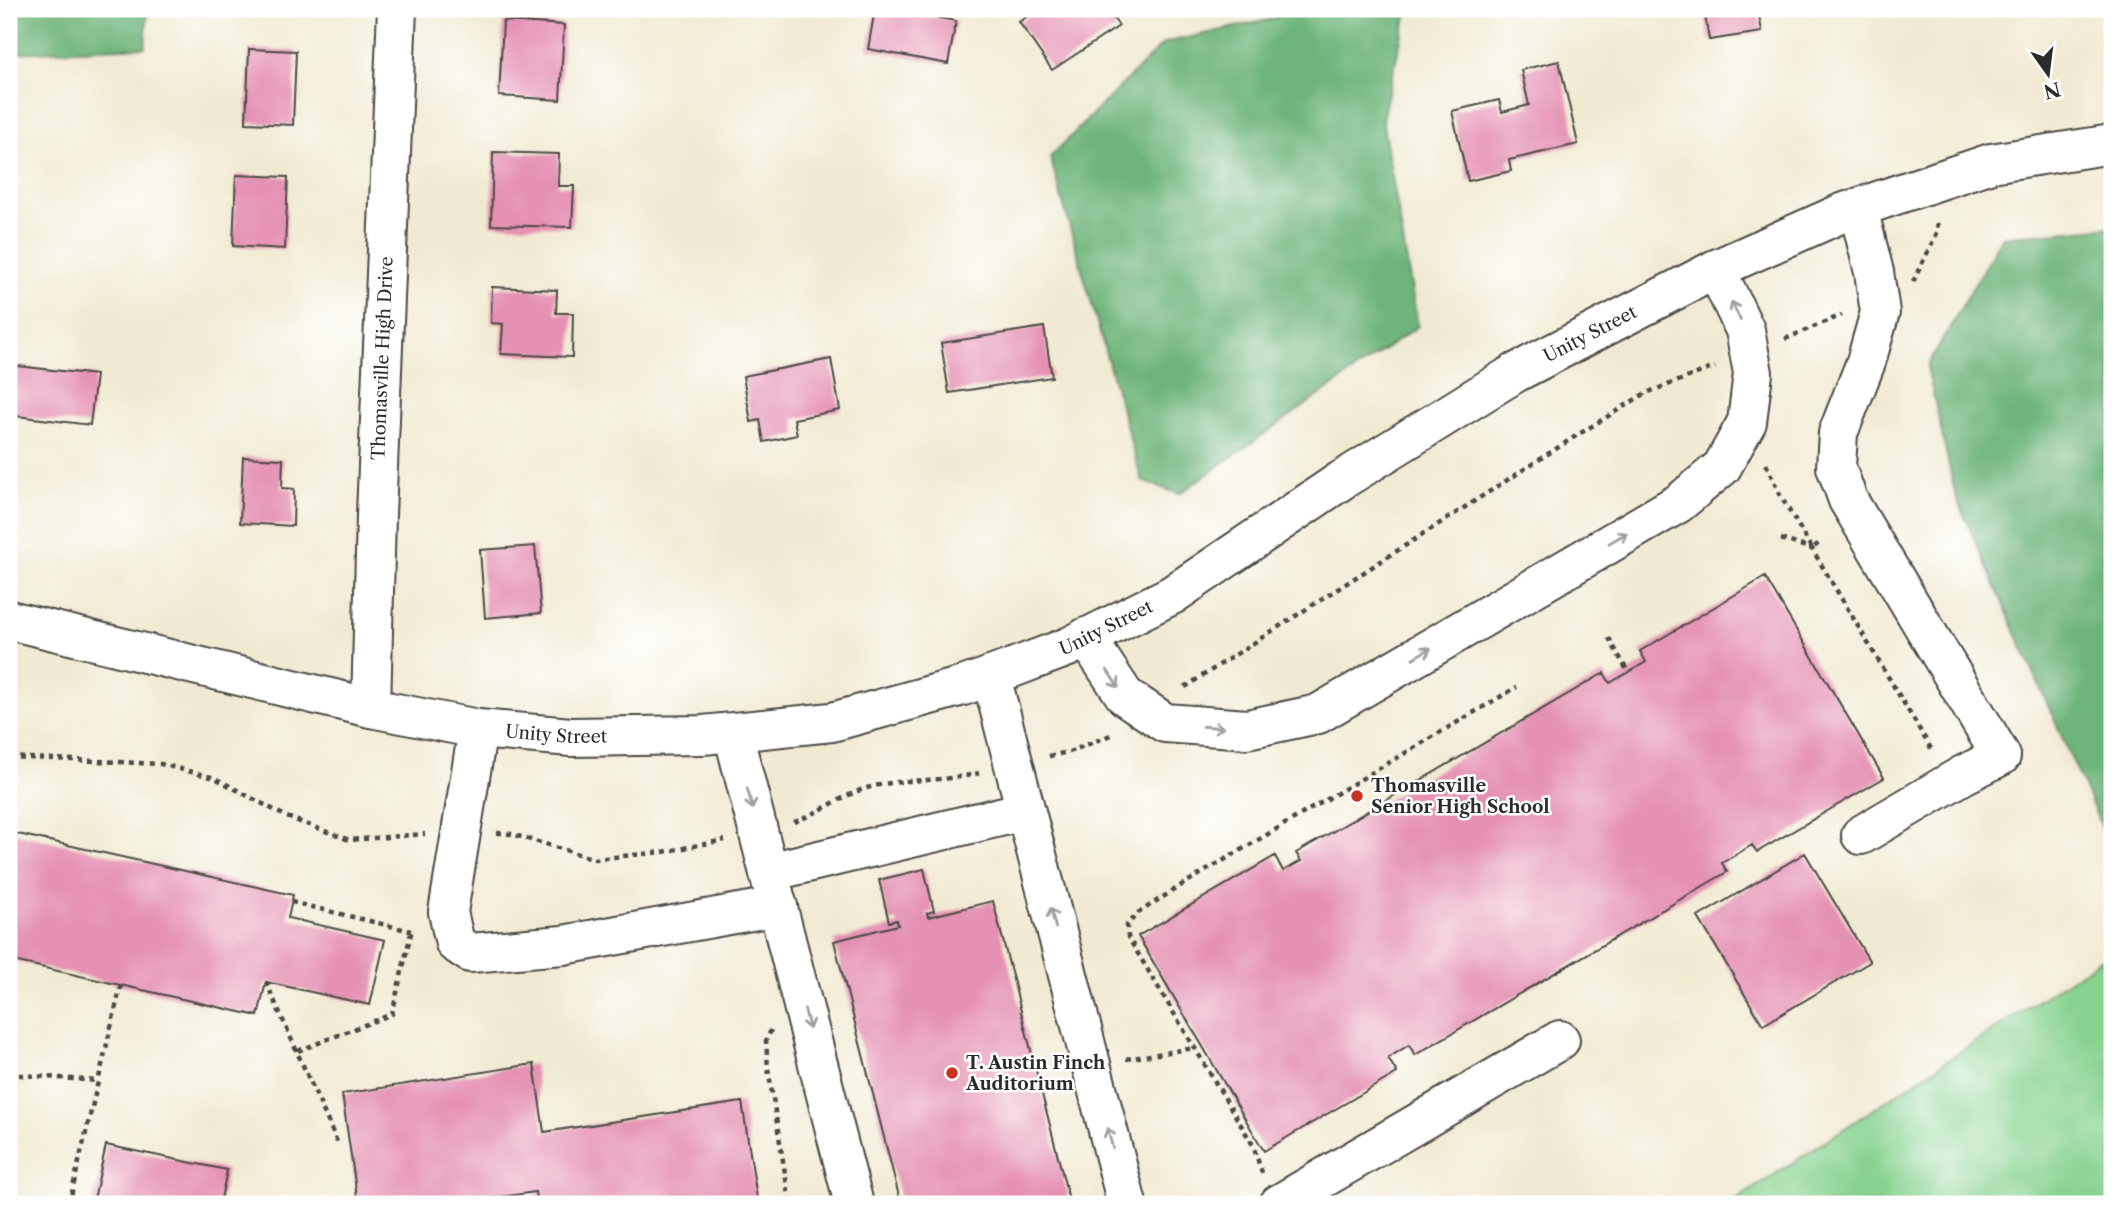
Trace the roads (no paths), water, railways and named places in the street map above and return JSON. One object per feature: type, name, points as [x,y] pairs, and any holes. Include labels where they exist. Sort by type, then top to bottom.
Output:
[{"type":"street","name":"Thomasville High Drive","points":[[371,708],[376,515],[397,9]]},
{"type":"street","name":"Unity Street","points":[[9,620],[371,708],[478,729],[571,737],[703,735],[832,722],[991,676],[1068,647],[1172,595],[1342,480],[1516,373],[1716,269],[1858,208],[1991,163],[2112,144]]},
{"type":"street","points":[[1858,208],[1874,272],[1880,313],[1866,362],[1838,433],[1836,467],[1848,500],[2001,756],[1963,775],[1861,835]]},
{"type":"street","points":[[1086,637],[1125,696],[1166,723],[1247,729],[1318,714],[1679,503],[1722,467],[1747,422],[1753,373],[1745,330],[1716,269]]},
{"type":"street","points":[[991,676],[1127,1204]]},
{"type":"street","points":[[478,729],[448,912],[455,943],[470,953],[563,945],[774,889],[1025,811]]},
{"type":"street","points":[[733,733],[854,1204]]},
{"type":"street","points":[[1272,1192],[1560,1040]]},
{"type":"place","name":"Thomasville Senior High School","points":[[1357,796]]},
{"type":"place","name":"T. Austin Finch Auditorium","points":[[952,1073]]}]
